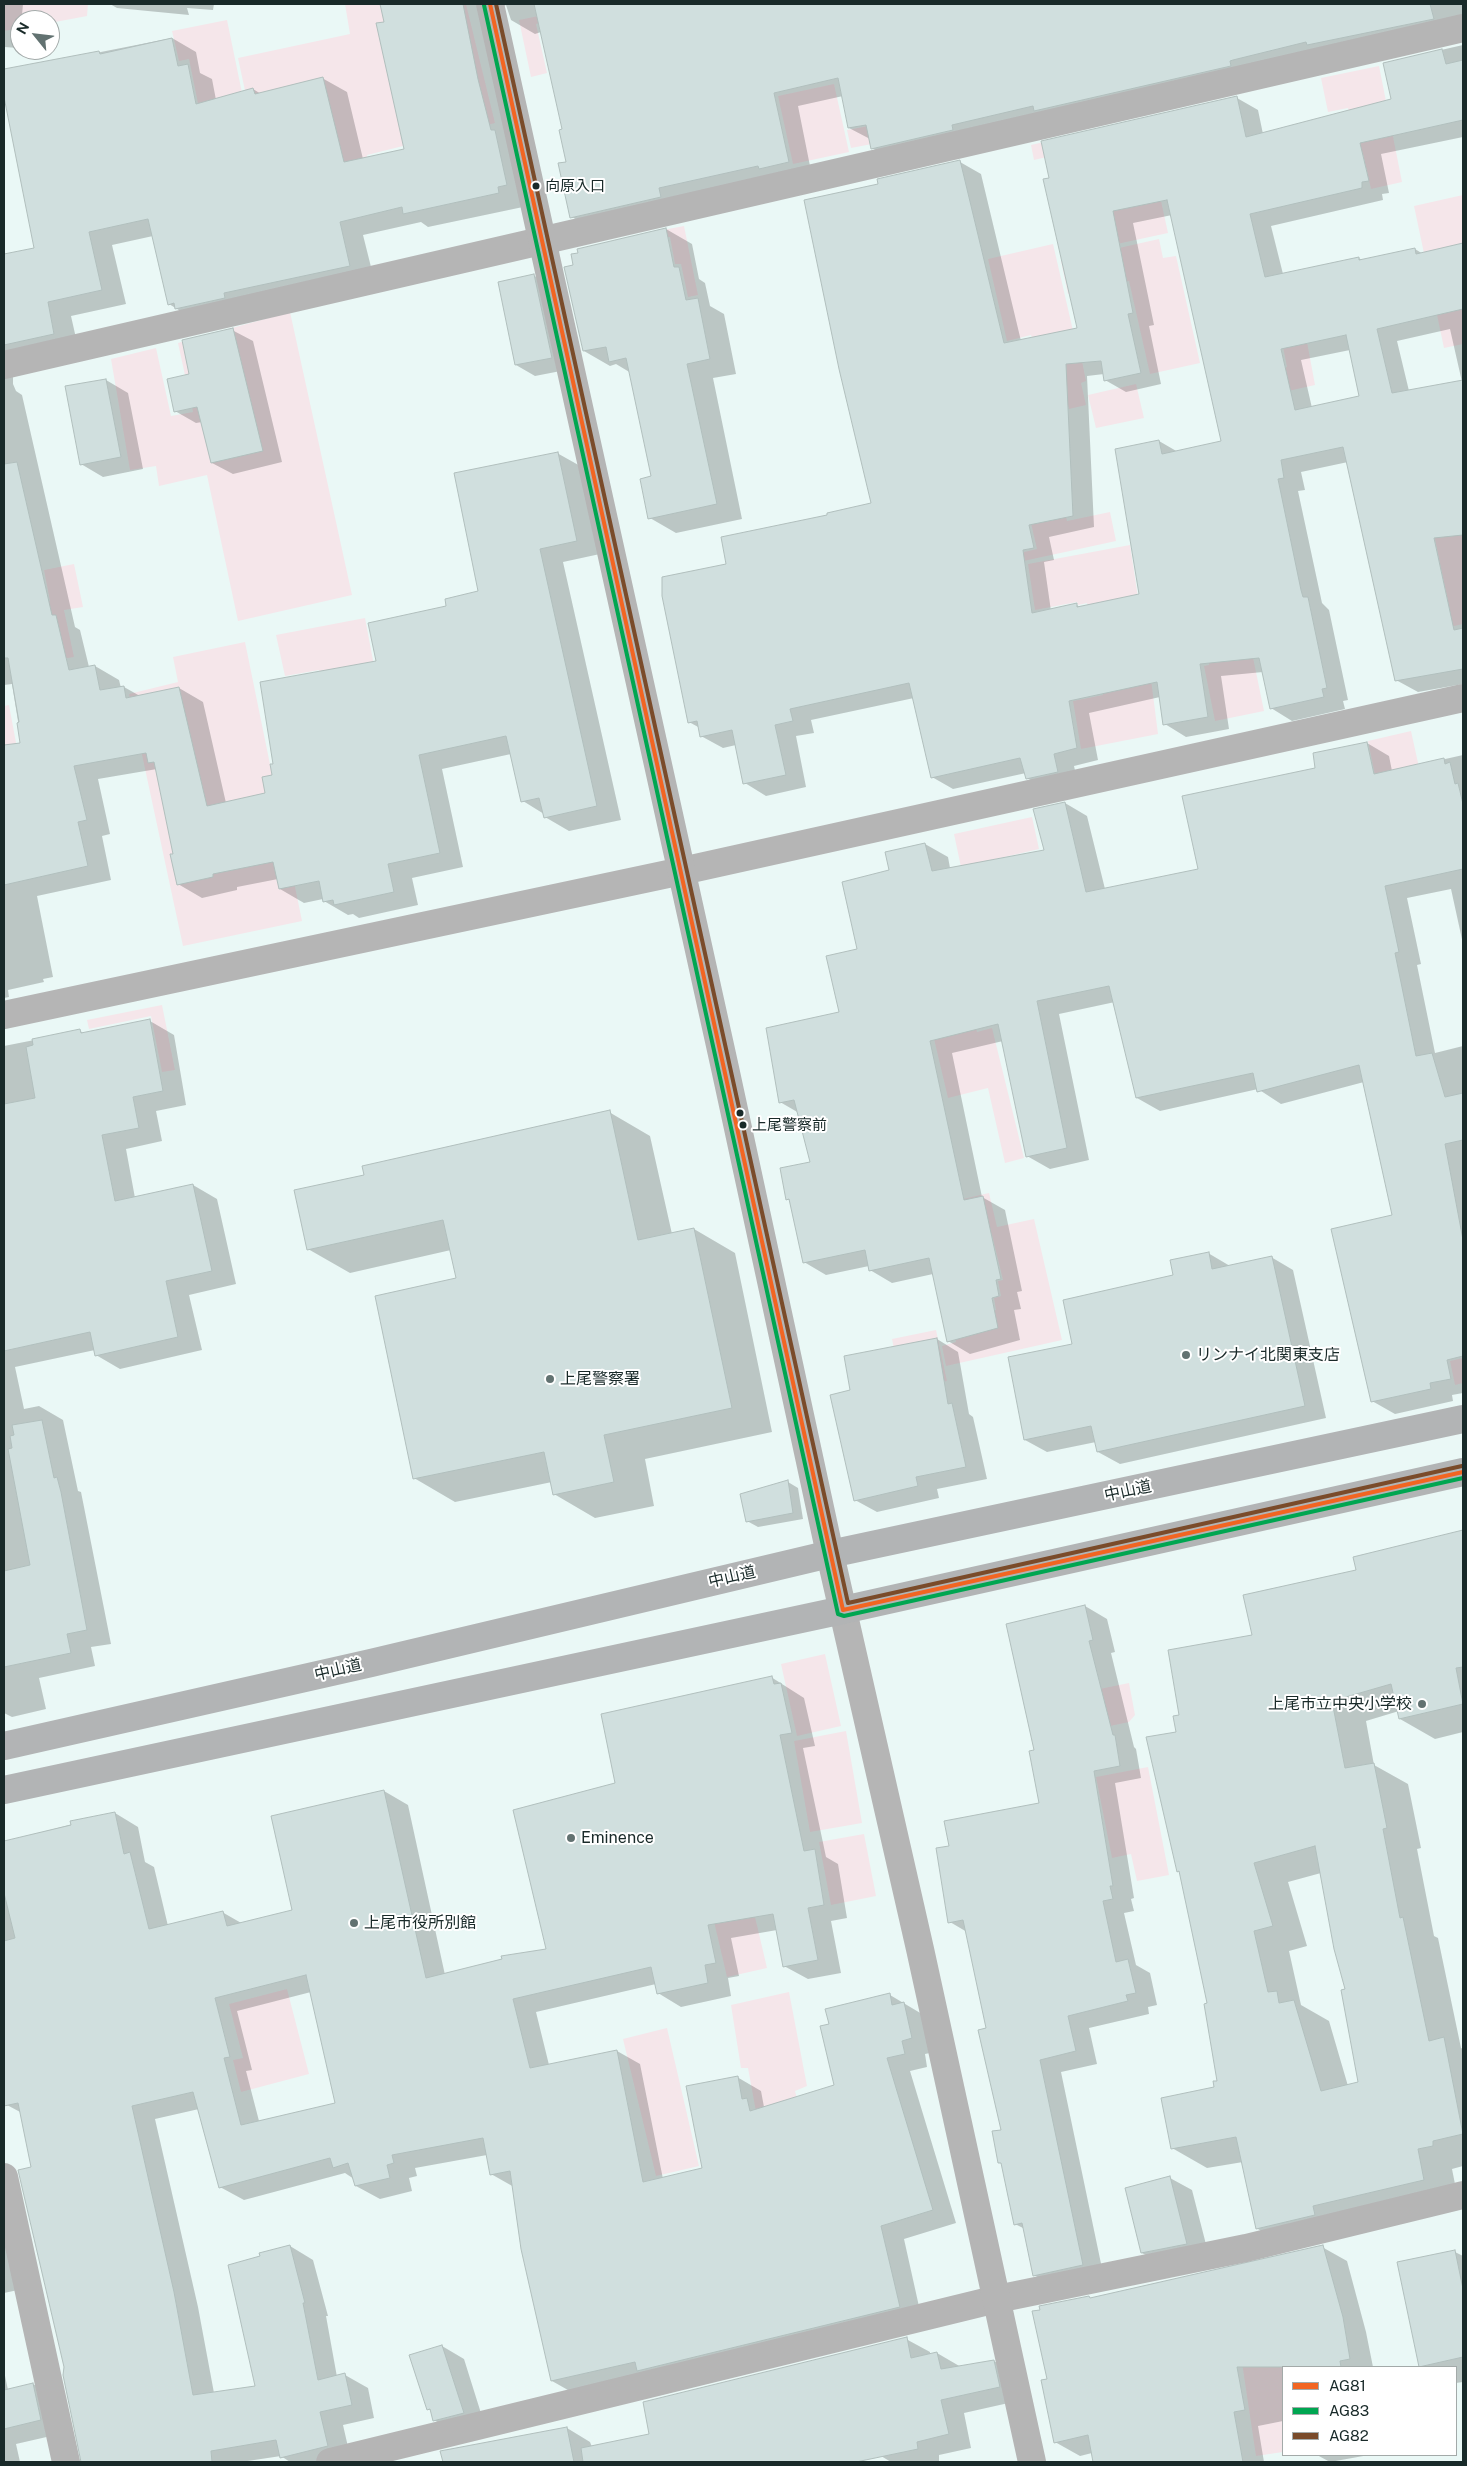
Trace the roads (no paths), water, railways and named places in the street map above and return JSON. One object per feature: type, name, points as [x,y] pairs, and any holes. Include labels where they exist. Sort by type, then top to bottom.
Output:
[{"type":"highway","name":"中山道","points":[[4,1746],[362,1665],[830,1554],[1463,1419]]},
{"type":"highway","points":[[4,1790],[842,1610],[1463,1472]]},
{"type":"street","points":[[490,4],[682,871],[842,1610],[920,1949],[1032,2462]]},
{"type":"street","points":[[4,365],[1463,28]]},
{"type":"street","points":[[4,1015],[682,871],[1463,698]]},
{"type":"street","points":[[4,2177],[66,2462]]},
{"type":"street","points":[[330,2462],[997,2299],[1246,2248],[1463,2195]]},
{"type":"place","name":"向原入口","points":[[536,186]]},
{"type":"place","name":"上尾警察前","points":[[743,1125]]},
{"type":"place","name":"リンナイ北関東支店","points":[[1186,1355]]},
{"type":"place","name":"上尾警察署","points":[[550,1379]]},
{"type":"place","name":"上尾市立中央小学校","points":[[1422,1704]]},
{"type":"place","name":"Eminence","points":[[571,1838]]},
{"type":"place","name":"上尾市役所別館","points":[[354,1923]]}]
